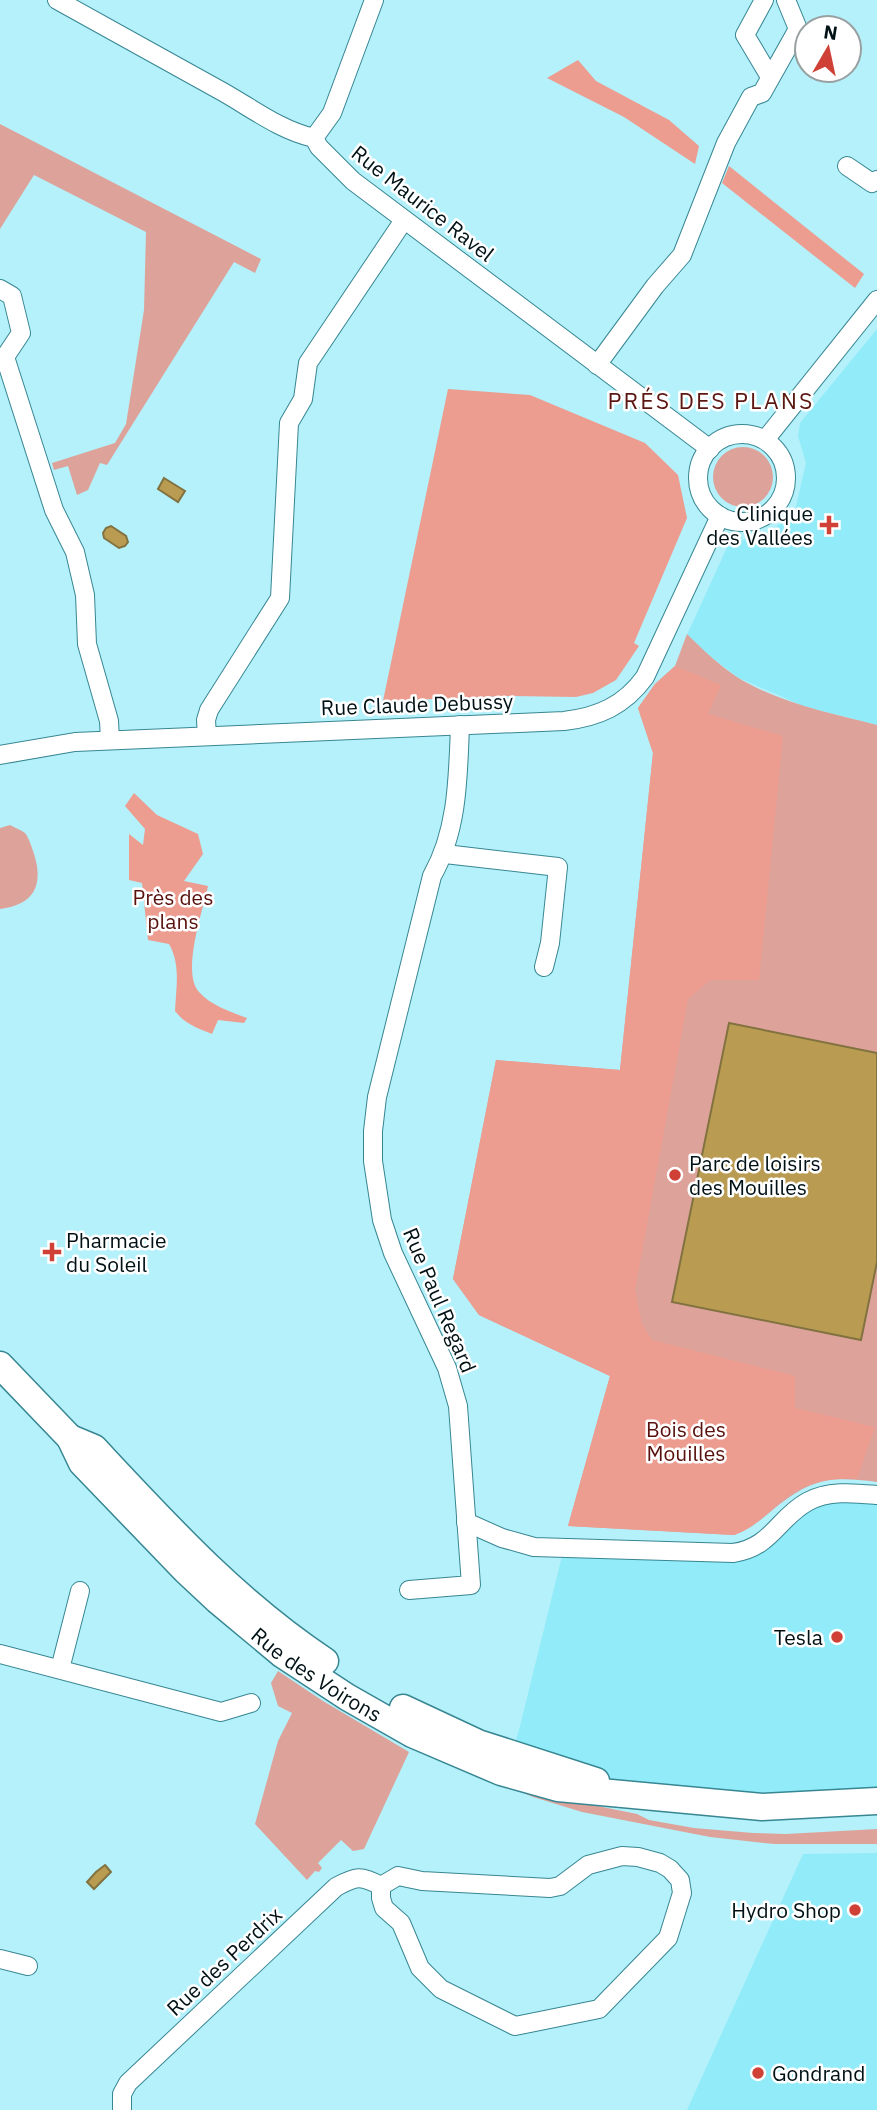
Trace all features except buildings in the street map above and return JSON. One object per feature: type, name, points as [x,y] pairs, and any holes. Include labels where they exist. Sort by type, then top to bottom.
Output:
[{"type":"street","points":[[57,0],[272,122],[297,134],[314,138],[332,113],[374,0]]},
{"type":"street","points":[[764,0],[745,35],[770,77]]},
{"type":"street","points":[[597,365],[655,286],[682,255],[726,143],[751,97],[762,93],[798,29],[786,0]]},
{"type":"street","name":"Rue Maurice Ravel","points":[[314,138],[319,147],[353,181],[710,449]]},
{"type":"street","points":[[847,166],[872,183],[877,180]]},
{"type":"street","points":[[207,736],[206,720],[209,710],[280,598],[289,423],[303,399],[308,363],[404,220]]},
{"type":"street","points":[[0,289],[12,296],[21,333],[5,357],[54,510],[75,552],[85,595],[87,644],[109,721],[110,740]]},
{"type":"street","points":[[765,440],[877,300]]},
{"type":"street","points":[[738,434],[765,440],[780,455],[785,467],[786,481],[780,500],[768,514],[757,520],[737,522],[720,516],[706,502],[699,484],[700,465],[710,449],[723,439],[738,434]]},
{"type":"street","name":"Rue Claude Debussy","points":[[0,755],[56,744],[110,740],[577,720],[605,712],[626,698],[640,684],[650,668],[720,516]]},
{"type":"street","name":"Rue Paul Regard","points":[[410,1590],[471,1586],[458,1406],[451,1380],[393,1252],[382,1220],[373,1161],[373,1131],[377,1097],[432,876],[445,853],[451,834],[460,724]]},
{"type":"street","points":[[445,853],[558,867],[550,943],[544,967]]},
{"type":"street","name":"Rue des Voirons","points":[[0,1365],[70,1438],[82,1464],[186,1571],[262,1639],[347,1697],[412,1734],[501,1772],[558,1788],[732,1806],[877,1801]]},
{"type":"street","points":[[466,1522],[519,1544],[560,1548],[740,1552],[764,1542],[793,1512],[814,1499],[856,1493],[877,1496]]},
{"type":"street","points":[[60,1669],[80,1591]]},
{"type":"street","points":[[0,1654],[221,1712],[251,1703]]},
{"type":"street","points":[[622,1856],[660,1863],[677,1876],[683,1889],[668,1938],[599,2009],[515,2026],[441,1989],[414,1958],[401,1923],[384,1908],[381,1886],[398,1876],[422,1881],[550,1888],[559,1886],[588,1865],[622,1856]]},
{"type":"street","name":"Rue des Perdrix","points":[[122,2110],[124,2090],[128,2083],[336,1887],[355,1877],[369,1879],[381,1886]]},
{"type":"street","points":[[0,1959],[28,1966]]},
{"type":"shaded area","name":"Clinique des Vallées","points":[[877,329],[877,725],[803,706],[739,678],[687,635],[729,543],[763,535],[794,515],[806,463],[798,436],[800,423]]},
{"type":"shaded area","points":[[164,478],[185,491],[178,502],[158,489]]},
{"type":"shaded area","points":[[111,526],[126,536],[128,542],[125,546],[119,548],[104,538],[103,533]]},
{"type":"shaded area","points":[[729,1023],[877,1053],[877,1262],[861,1340],[672,1302]]},
{"type":"shaded area","points":[[877,1495],[877,1801],[780,1806],[508,1766],[564,1548],[733,1553],[807,1502]]},
{"type":"shaded area","points":[[877,1853],[877,2110],[687,2110],[803,1854]]},
{"type":"shaded area","points":[[105,1865],[111,1872],[94,1889],[87,1882]]},
{"type":"green space","points":[[578,60],[596,81],[669,120],[699,146],[695,164],[624,117],[547,78]]},
{"type":"green space","points":[[0,124],[261,259],[255,273],[234,262],[107,465],[100,463],[88,490],[77,495],[68,466],[54,470],[52,463],[115,443],[126,424],[144,310],[146,232],[34,175],[0,229]]},
{"type":"green space","points":[[729,166],[864,274],[855,288],[722,183]]},
{"type":"green space","points":[[448,389],[530,395],[645,443],[678,475],[687,518],[634,643],[639,646],[616,680],[593,693],[576,697],[511,696],[383,701]]},
{"type":"green space","points":[[737,447],[749,447],[768,460],[773,477],[771,489],[760,502],[749,507],[737,507],[718,494],[713,483],[713,471],[726,452]]},
{"type":"green space","name":"Parc de loisirs des Mouilles","points":[[687,634],[724,667],[753,686],[805,706],[877,725],[877,1482],[847,1479],[812,1485],[788,1498],[751,1527],[734,1535],[568,1526],[610,1376],[479,1315],[453,1279],[496,1060],[620,1070],[653,753],[638,708],[655,684],[675,666]]},
{"type":"green space","name":"Bois des Mouilles","points":[[675,666],[721,685],[708,714],[783,736],[759,980],[710,980],[688,999],[635,1290],[642,1324],[652,1340],[795,1376],[795,1408],[875,1427],[857,1479],[826,1480],[797,1490],[752,1526],[734,1535],[568,1526],[610,1376],[479,1315],[453,1279],[496,1060],[620,1070],[653,753],[638,708],[655,684]]},
{"type":"green space","name":"Près des plans","points":[[134,793],[157,815],[198,834],[203,854],[184,881],[208,886],[193,956],[194,983],[209,1001],[247,1018],[244,1023],[218,1020],[212,1034],[196,1028],[175,1011],[177,977],[173,952],[169,944],[148,940],[142,883],[129,880],[129,834],[143,845],[145,829],[125,806]]},
{"type":"green space","points":[[10,825],[25,833],[28,838],[37,865],[37,884],[34,892],[21,903],[0,909],[0,828]]},
{"type":"green space","points":[[278,1671],[409,1752],[364,1849],[353,1851],[341,1840],[318,1863],[322,1868],[319,1872],[315,1871],[307,1880],[255,1824],[278,1741],[292,1713],[278,1706],[271,1683]]},
{"type":"green space","points":[[412,1745],[568,1800],[637,1814],[649,1820],[694,1828],[753,1833],[877,1829],[877,1844],[774,1844],[710,1837],[582,1812],[533,1797]]},
{"type":"place","name":"Clinique des Vallées","points":[[829,525]]},
{"type":"place","name":"Parc de loisirs des Mouilles","points":[[675,1175]]},
{"type":"place","name":"Pharmacie du Soleil","points":[[52,1252]]},
{"type":"place","name":"Tesla","points":[[837,1637]]},
{"type":"place","name":"Hydro Shop","points":[[855,1910]]},
{"type":"place","name":"Gondrand","points":[[758,2073]]},
{"type":"district","name":"PRÉS DES PLANS","points":[[711,400]]}]
